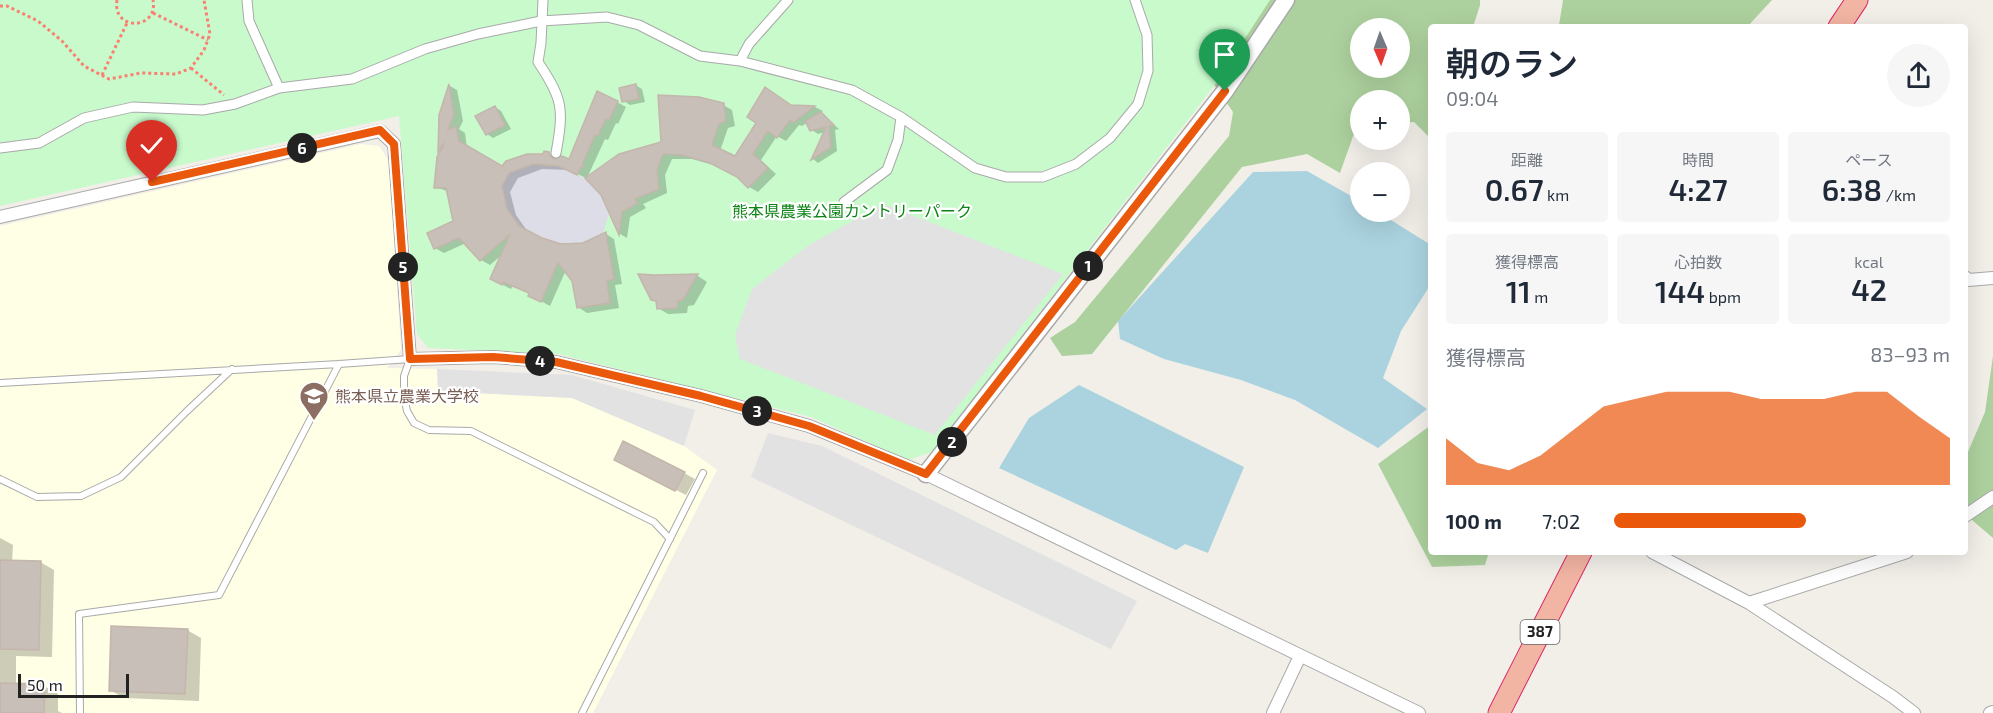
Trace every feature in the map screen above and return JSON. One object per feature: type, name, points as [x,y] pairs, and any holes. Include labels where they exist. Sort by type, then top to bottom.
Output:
[{"type":"highway","points":[[1841,24],[1857,0]]},
{"type":"highway","name":"387","points":[[1499,713],[1579,555]]},
{"type":"street","points":[[247,0],[249,21],[279,88]]},
{"type":"street","points":[[543,0],[538,62],[551,82],[561,105],[556,153]]},
{"type":"street","points":[[740,61],[749,44],[788,0]]},
{"type":"street","points":[[0,148],[39,143],[84,118],[133,107],[203,110],[235,104],[279,88],[352,79],[425,49],[478,34],[541,21],[607,17],[639,25],[700,56],[740,61],[852,90],[901,117],[975,168],[1006,177],[1042,177],[1077,164],[1110,138],[1138,104],[1148,71],[1147,35],[1135,0]]},
{"type":"street","points":[[926,474],[1225,91],[1286,0]]},
{"type":"street","points":[[844,202],[886,170],[898,140],[901,117]]},
{"type":"street","points":[[0,217],[380,130],[394,144],[410,359],[493,357],[556,362],[701,396],[809,426],[926,474],[1419,713]]},
{"type":"street","points":[[1968,280],[1993,278]]},
{"type":"street","points":[[1968,514],[1993,497]]},
{"type":"street","points":[[1658,555],[1749,603],[1914,713]]},
{"type":"street","points":[[1749,603],[1898,555]]},
{"type":"street","points":[[1273,713],[1300,656]]},
{"type":"lane","points":[[0,383],[410,359],[404,376],[404,397],[414,423],[429,430],[471,430],[654,522],[670,539]]},
{"type":"lane","points":[[80,713],[79,614],[219,595],[339,364]]},
{"type":"lane","points":[[0,479],[37,497],[81,496],[122,477],[232,369]]},
{"type":"lane","points":[[582,713],[703,472]]},
{"type":"path","points":[[117,0],[116,7],[119,16],[127,22],[137,24],[146,21],[153,13],[153,0]]},
{"type":"path","points":[[0,6],[7,6],[38,21],[62,41],[84,66],[109,79],[141,73],[176,74],[191,68],[204,51],[210,34],[204,0]]},
{"type":"path","points":[[153,13],[208,40]]},
{"type":"path","points":[[102,75],[127,22]]},
{"type":"path","points":[[191,68],[235,104]]},
{"type":"shaded area","name":"熊本県立農業大学校","points":[[361,144],[379,146],[389,161],[401,350],[387,368],[437,369],[438,391],[572,398],[684,446],[717,470],[593,713],[0,713],[0,226]]},
{"type":"shaded area","points":[[533,164],[559,166],[586,179],[601,195],[609,214],[603,233],[583,243],[561,244],[542,238],[520,226],[507,209],[502,186],[509,173]]},
{"type":"shaded area","points":[[883,204],[1063,274],[935,435],[740,359],[735,335],[752,289],[809,245]]},
{"type":"shaded area","points":[[437,369],[572,375],[695,410],[684,446],[572,398],[438,391]]},
{"type":"shaded area","points":[[768,433],[822,446],[1137,601],[1111,649],[751,477]]},
{"type":"green space","name":"熊本県農業公園カントリーパーク","points":[[0,0],[1270,0],[1214,86],[932,452],[908,460],[811,417],[558,354],[428,348],[417,334],[399,116],[0,206]]},
{"type":"green space","points":[[1186,0],[1480,0],[1474,24],[1428,24],[1428,136],[1414,122],[1410,122],[1410,90],[1350,90],[1350,145],[1340,173],[1307,154],[1242,167],[1092,354],[1062,356],[1050,338],[1075,322],[1229,136],[1233,112],[1208,76]]},
{"type":"green space","points":[[1563,0],[1772,0],[1750,24],[1559,24]]},
{"type":"green space","points":[[1993,356],[1993,538],[1968,517],[1968,452],[1985,412]]},
{"type":"green space","points":[[1428,427],[1428,555],[1488,555],[1485,565],[1432,567],[1378,464]]},
{"type":"water","points":[[1307,171],[1350,195],[1350,222],[1394,222],[1428,243],[1428,289],[1401,331],[1383,378],[1427,409],[1378,448],[1295,400],[1241,380],[1164,359],[1120,339],[1118,321],[1253,172]]},
{"type":"water","points":[[1079,385],[1244,467],[1208,553],[1185,544],[1176,550],[999,468],[1029,418]]},
{"type":"building","points":[[449,84],[454,115],[448,130],[456,126],[459,141],[502,166],[506,161],[527,154],[543,154],[544,151],[549,152],[554,159],[562,156],[569,159],[597,91],[618,101],[609,120],[606,119],[598,136],[595,135],[583,167],[577,175],[559,166],[533,164],[509,173],[502,186],[507,209],[519,226],[542,238],[561,244],[583,243],[606,232],[614,279],[607,281],[610,303],[577,308],[572,281],[558,263],[541,302],[528,296],[529,293],[490,279],[510,234],[480,261],[459,238],[434,249],[427,233],[453,221],[446,188],[434,188],[437,157],[443,147],[443,144],[438,152],[439,115]]},
{"type":"building","points":[[636,84],[639,99],[622,102],[619,88]]},
{"type":"building","points":[[765,87],[791,105],[815,106],[793,123],[790,120],[777,138],[768,131],[753,154],[768,168],[748,188],[737,177],[710,163],[682,155],[663,154],[657,170],[659,189],[635,199],[638,203],[622,212],[619,235],[601,195],[585,178],[619,154],[661,142],[658,95],[699,97],[724,103],[726,121],[719,124],[712,145],[735,156],[756,123],[747,117]]},
{"type":"building","points":[[495,106],[505,125],[486,135],[475,116]]},
{"type":"building","points":[[821,112],[834,125],[829,126],[831,147],[811,160],[826,127],[810,131],[805,121]]},
{"type":"building","points":[[638,274],[698,274],[683,300],[678,301],[677,308],[657,309],[656,301],[651,300]]},
{"type":"building","points":[[623,441],[685,472],[675,491],[614,460]]},
{"type":"building","points":[[0,560],[41,561],[39,650],[0,649]]},
{"type":"building","points":[[111,626],[188,629],[185,694],[109,691]]},
{"type":"building","points":[[0,683],[45,684],[44,713],[0,713]]},
{"type":"place","name":"熊本県立農業大学校","points":[[314,422]]},
{"type":"route","points":[[152,182],[380,130],[394,144],[410,359],[493,357],[556,362],[701,396],[809,426],[926,474],[1225,91]]}]
